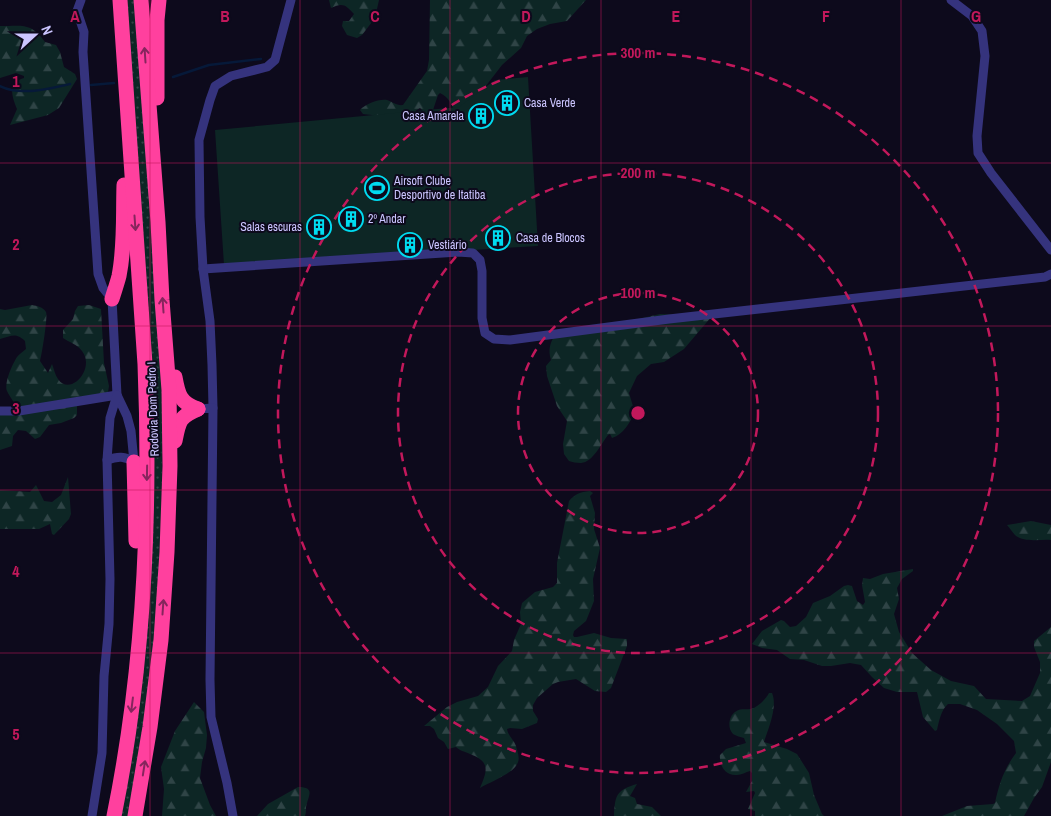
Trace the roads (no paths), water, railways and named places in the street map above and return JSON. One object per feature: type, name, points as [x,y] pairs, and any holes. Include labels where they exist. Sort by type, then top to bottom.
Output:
[{"type":"highway","name":"Rodovia Dom Pedro I","points":[[114,816],[130,723],[142,599],[145,547],[147,406],[120,0]]},
{"type":"highway","name":"Rodovia Dom Pedro I","points":[[135,816],[150,727],[161,640],[170,466],[169,390],[141,0]]},
{"type":"highway","points":[[158,222],[157,20],[159,0]]},
{"type":"highway","points":[[112,300],[118,278],[123,242],[125,73]]},
{"type":"highway","points":[[164,330],[178,392],[184,402],[190,406],[206,408]]},
{"type":"highway","points":[[170,466],[178,424],[183,416],[206,408]]},
{"type":"highway","points":[[134,462],[136,671]]},
{"type":"street","points":[[81,0],[78,11],[84,32],[83,52],[98,274],[103,288],[112,300],[117,395],[110,418],[107,460],[110,579],[109,624],[104,676],[102,753],[92,816]]},
{"type":"street","points":[[233,816],[212,717],[210,680],[206,408],[212,365],[210,321],[203,269],[200,217],[200,140],[215,86],[231,76],[267,67],[275,60],[291,0]]},
{"type":"street","points":[[951,0],[972,16],[982,31],[985,56],[977,136],[978,153],[991,173],[1051,250]]},
{"type":"street","points":[[203,269],[458,252],[473,253],[480,260],[482,271],[482,318],[486,333],[494,338],[510,340],[669,319],[1051,274]]},
{"type":"street","points":[[0,411],[19,411],[117,395]]},
{"type":"street","points":[[117,395],[127,416],[134,462]]},
{"type":"street","points":[[107,460],[120,456],[134,462]]},
{"type":"waterway","points":[[173,77],[209,65],[261,59]]},
{"type":"waterway","points":[[91,85],[114,83]]},
{"type":"waterway","points":[[0,86],[16,91],[25,91],[70,84]]},
{"type":"place","name":"Casa Verde","points":[[507,103]]},
{"type":"place","name":"Casa Amarela","points":[[481,116]]},
{"type":"place","name":"Airsoft Clube Desportivo de Itatiba","points":[[377,188]]},
{"type":"place","name":"2º Andar","points":[[351,219]]},
{"type":"place","name":"Salas escuras","points":[[319,227]]},
{"type":"place","name":"Casa de Blocos","points":[[498,238]]},
{"type":"place","name":"Vestiário","points":[[410,245]]}]
